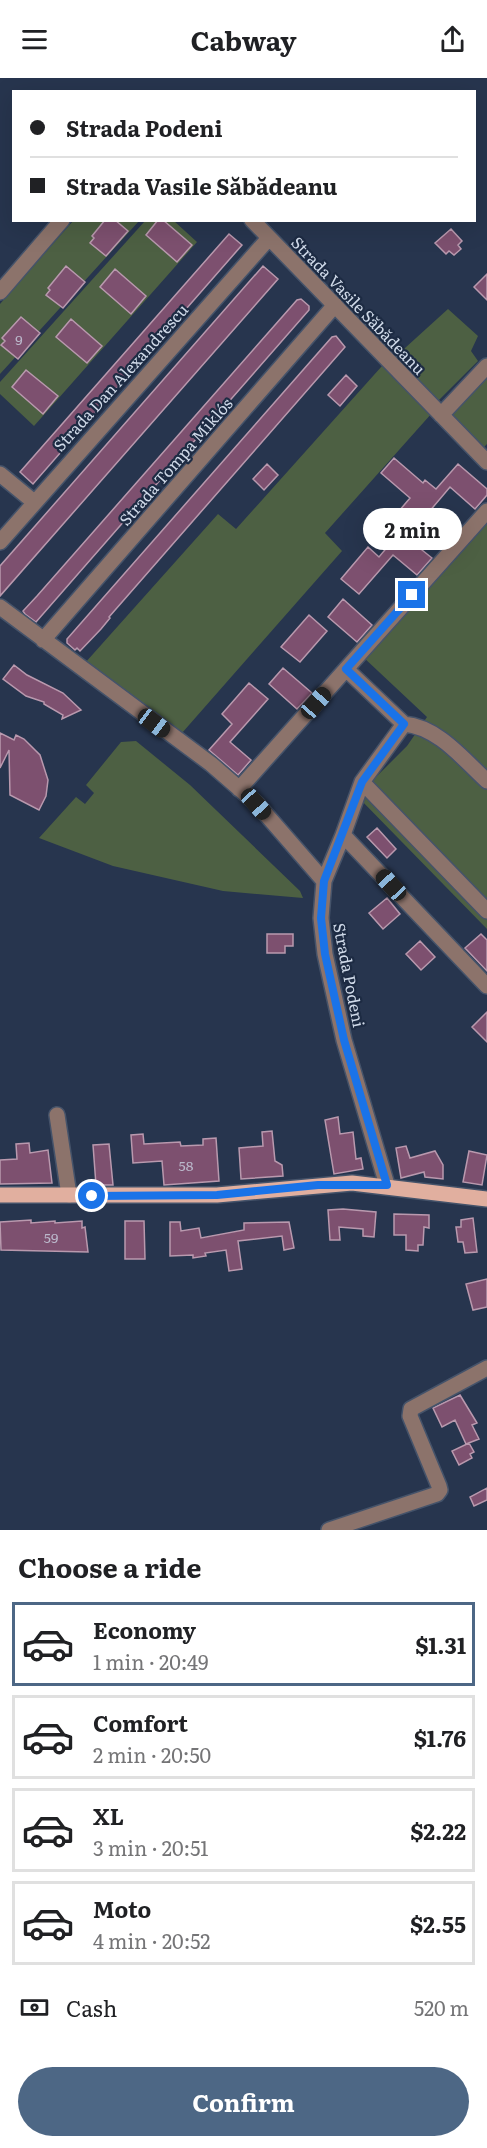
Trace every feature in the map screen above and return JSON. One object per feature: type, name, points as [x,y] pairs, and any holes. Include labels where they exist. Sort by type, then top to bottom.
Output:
[{"type":"main road","points":[[0,1195],[217,1195],[318,1185],[387,1185],[487,1199]]},
{"type":"street","points":[[0,291],[60,222]]},
{"type":"street","name":"Strada Vasile Săbădeanu","points":[[254,222],[487,462]]},
{"type":"street","name":"Strada Dan Alexandrescu","points":[[0,542],[269,238]]},
{"type":"street","name":"Strada Tompa Miklós","points":[[43,640],[335,305]]},
{"type":"street","points":[[441,415],[487,366]]},
{"type":"street","points":[[0,474],[34,502]]},
{"type":"street","points":[[239,789],[487,511]]},
{"type":"street","points":[[0,607],[211,764],[256,804],[324,881]]},
{"type":"street","points":[[346,669],[404,724],[415,725],[439,737],[487,781]]},
{"type":"street","name":"Strada Podeni","points":[[387,1185],[344,1040],[325,954],[321,918],[324,881],[362,782],[404,724]]},
{"type":"street","points":[[362,782],[487,911]]},
{"type":"street","points":[[343,835],[487,986]]},
{"type":"street","points":[[57,1115],[69,1195]]},
{"type":"street","points":[[329,1530],[437,1494],[440,1490],[439,1486],[410,1416],[411,1409],[487,1368]]},
{"type":"green space","points":[[72,222],[138,222],[0,374],[0,304]]},
{"type":"green space","points":[[144,222],[175,222],[197,242],[34,426],[0,394],[0,382]]},
{"type":"green space","points":[[448,309],[478,336],[471,351],[478,361],[437,402],[394,358]]},
{"type":"green space","points":[[382,366],[432,413],[325,533],[342,551],[182,733],[85,663],[218,514],[236,529]]},
{"type":"green space","points":[[487,376],[487,444],[481,450],[448,415]]},
{"type":"green space","points":[[487,516],[487,929],[357,796],[407,746],[427,717],[362,656]]},
{"type":"green space","points":[[136,741],[190,785],[300,891],[303,898],[223,891],[113,866],[39,838],[76,797],[85,804],[94,793],[86,785],[121,742]]},
{"type":"building","points":[[103,222],[117,222],[128,231],[106,256],[90,243],[94,238],[92,236]]},
{"type":"building","points":[[156,222],[165,222],[192,245],[177,262],[146,235]]},
{"type":"building","points":[[451,229],[462,241],[458,245],[461,249],[454,255],[449,251],[446,254],[435,243]]},
{"type":"building","points":[[229,234],[242,245],[33,484],[20,472]]},
{"type":"building","points":[[66,266],[85,282],[63,308],[46,295],[50,290],[48,288]]},
{"type":"building","points":[[263,266],[278,279],[0,596],[0,566]]},
{"type":"building","points":[[115,269],[146,296],[131,314],[100,287]]},
{"type":"building","points":[[487,274],[487,300],[474,287]]},
{"type":"building","points":[[301,299],[309,306],[309,310],[36,622],[25,614],[23,611],[297,300]]},
{"type":"building","points":[[21,317],[40,333],[18,359],[1,345],[5,341],[2,338]]},
{"type":"building","points":[[71,319],[102,346],[87,363],[56,337]]},
{"type":"building","points":[[336,336],[345,347],[109,617],[101,629],[80,651],[77,648],[75,650],[67,643],[67,639],[332,337]]},
{"type":"building","points":[[26,370],[58,396],[43,414],[12,387]]},
{"type":"building","points":[[346,375],[357,386],[340,406],[328,395]]},
{"type":"building","points":[[394,458],[423,483],[425,480],[436,489],[458,464],[487,489],[487,495],[475,509],[450,487],[407,538],[432,558],[417,575],[393,555],[359,594],[341,579],[368,547],[379,557],[410,520],[399,511],[410,498],[381,473]]},
{"type":"building","points":[[267,464],[278,475],[264,490],[253,479]]},
{"type":"building","points":[[343,599],[372,625],[357,642],[328,617]]},
{"type":"building","points":[[309,615],[327,631],[300,662],[281,647]]},
{"type":"building","points":[[14,665],[27,675],[63,693],[81,710],[62,719],[63,715],[44,702],[26,696],[3,679]]},
{"type":"building","points":[[283,668],[312,693],[297,709],[269,684]]},
{"type":"building","points":[[249,683],[268,699],[230,742],[251,760],[238,775],[209,750],[232,724],[222,714]]},
{"type":"building","points":[[0,733],[14,740],[16,735],[24,739],[40,755],[48,780],[46,796],[39,810],[10,795],[9,750],[0,768]]},
{"type":"building","points":[[377,828],[396,849],[387,858],[367,837]]},
{"type":"building","points":[[387,898],[400,914],[383,929],[369,913]]},
{"type":"building","points":[[267,934],[293,934],[293,946],[285,946],[285,953],[267,953]]},
{"type":"building","points":[[481,934],[487,940],[487,971],[465,948]]},
{"type":"building","points":[[420,941],[435,957],[421,970],[406,954]]},
{"type":"building","points":[[487,1012],[487,1042],[472,1027]]},
{"type":"building","points":[[338,1117],[340,1134],[353,1132],[356,1159],[361,1158],[363,1169],[334,1174],[325,1120]]},
{"type":"building","points":[[272,1131],[275,1161],[282,1165],[283,1176],[241,1179],[239,1148],[263,1146],[262,1132]]},
{"type":"building","points":[[143,1134],[144,1144],[180,1142],[181,1146],[203,1145],[203,1139],[216,1138],[219,1181],[164,1185],[162,1161],[133,1163],[131,1135]]},
{"type":"building","points":[[29,1143],[30,1153],[48,1150],[52,1183],[0,1184],[0,1160],[17,1159],[16,1144]]},
{"type":"building","points":[[109,1144],[113,1185],[96,1185],[93,1145]]},
{"type":"building","points":[[406,1146],[410,1158],[435,1151],[443,1165],[443,1179],[425,1177],[424,1172],[401,1178],[396,1148]]},
{"type":"building","points":[[469,1151],[487,1155],[482,1185],[463,1182]]},
{"type":"building","points":[[328,1210],[376,1212],[374,1237],[363,1236],[363,1229],[339,1227],[340,1240],[330,1240]]},
{"type":"building","points":[[394,1214],[429,1215],[429,1228],[424,1227],[423,1245],[418,1245],[418,1251],[406,1250],[406,1235],[394,1235]]},
{"type":"building","points":[[473,1218],[477,1252],[465,1253],[463,1242],[458,1242],[456,1227],[461,1227],[461,1220]]},
{"type":"building","points":[[31,1220],[31,1223],[82,1221],[82,1228],[85,1227],[88,1252],[1,1250],[0,1222]]},
{"type":"building","points":[[125,1221],[144,1221],[145,1259],[125,1259]]},
{"type":"building","points":[[170,1222],[180,1222],[181,1231],[199,1228],[201,1238],[244,1230],[244,1223],[289,1222],[294,1248],[284,1250],[282,1236],[238,1241],[242,1269],[229,1271],[226,1250],[205,1253],[206,1256],[193,1258],[193,1255],[170,1256]]},
{"type":"building","points":[[487,1279],[487,1307],[473,1310],[466,1284]]},
{"type":"building","points":[[460,1395],[477,1423],[472,1425],[479,1439],[466,1444],[455,1420],[442,1427],[433,1408]]},
{"type":"building","points":[[469,1443],[474,1452],[470,1454],[472,1458],[459,1465],[452,1451]]},
{"type":"building","points":[[487,1488],[487,1500],[474,1506],[470,1497]]},
{"type":"route","points":[[92,1196],[217,1195],[318,1185],[387,1185],[368,1114],[344,1040],[325,954],[321,918],[324,881],[362,782],[404,724],[346,669],[412,595]]}]
